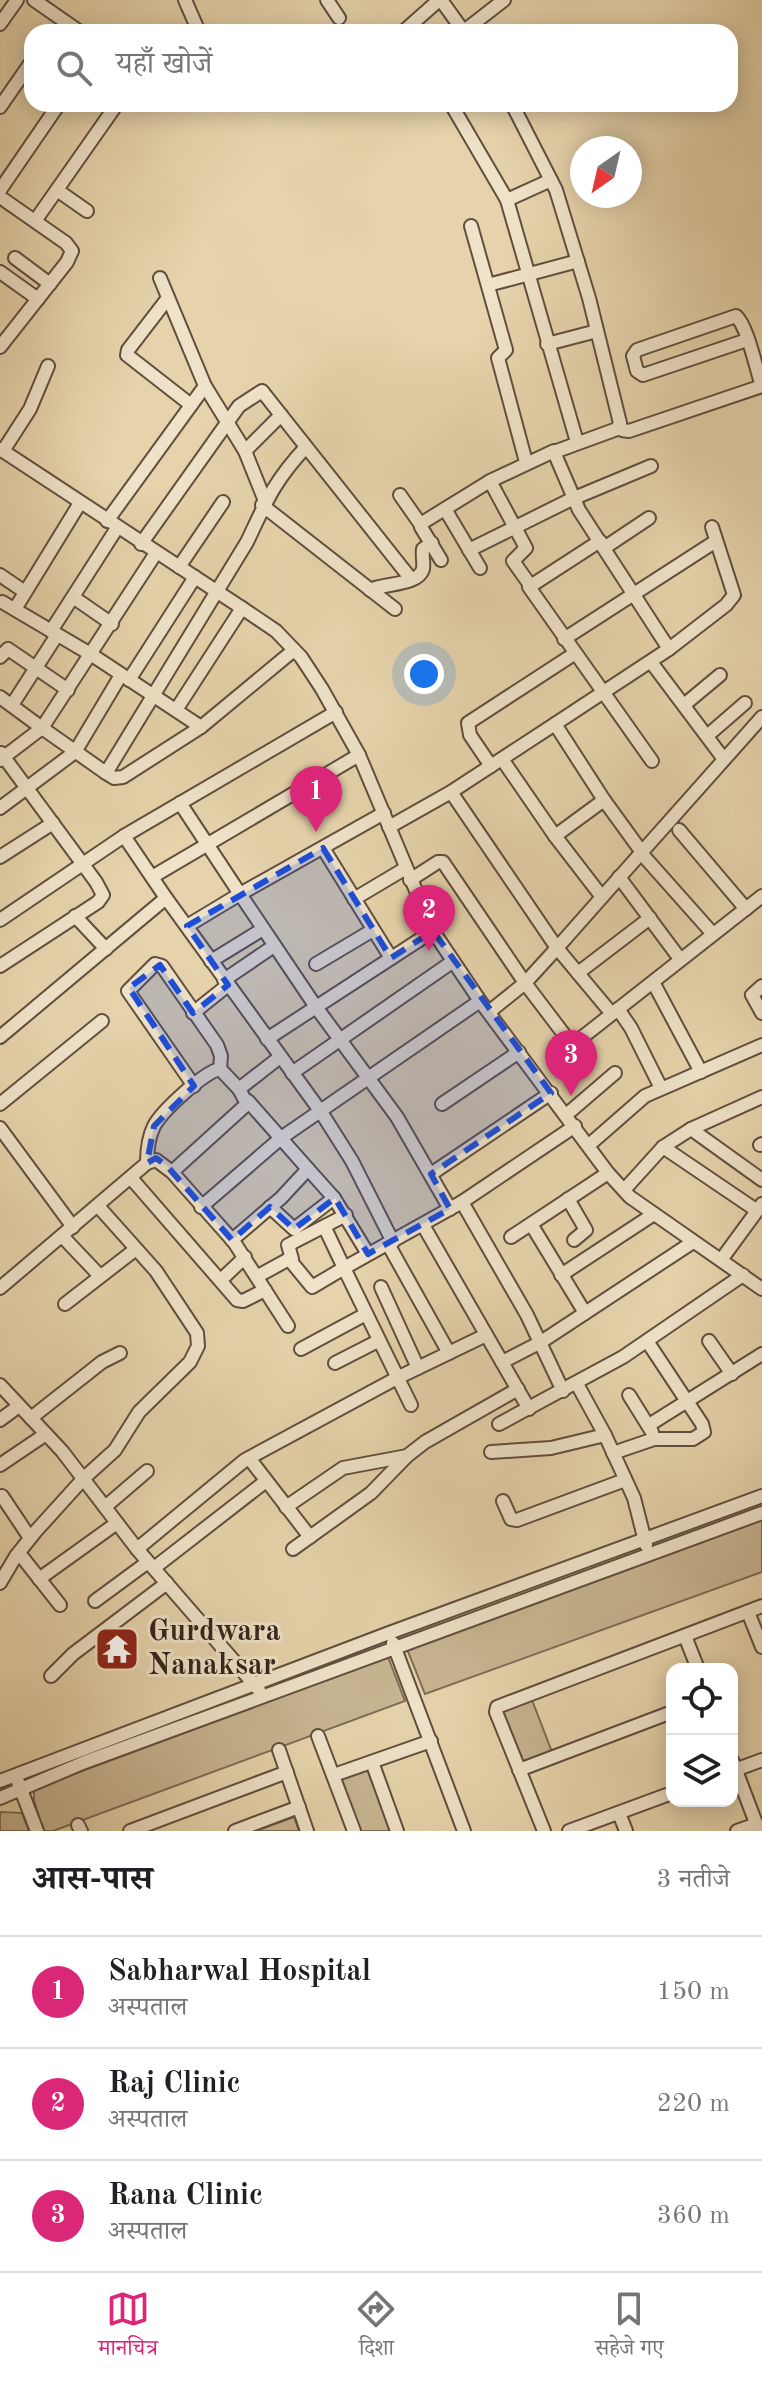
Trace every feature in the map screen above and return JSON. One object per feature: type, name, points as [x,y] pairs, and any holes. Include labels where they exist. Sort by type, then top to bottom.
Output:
[{"type":"street","points":[[0,24],[17,0]]},
{"type":"street","points":[[34,0],[68,24]]},
{"type":"street","points":[[185,0],[196,24]]},
{"type":"street","points":[[474,24],[504,0]]},
{"type":"street","points":[[332,2],[339,18]]},
{"type":"street","points":[[411,24],[434,2],[456,24]]},
{"type":"street","points":[[58,24],[61,19]]},
{"type":"street","points":[[0,107],[24,72]]},
{"type":"street","points":[[0,190],[54,112]]},
{"type":"street","points":[[35,221],[111,112]]},
{"type":"street","points":[[456,112],[507,200],[577,442]]},
{"type":"street","points":[[516,112],[551,180],[578,261],[622,430],[629,431],[762,386],[741,320],[736,316],[637,350],[633,356],[637,371],[643,375],[747,340]]},
{"type":"street","points":[[507,200],[551,180]]},
{"type":"street","points":[[57,190],[87,211]]},
{"type":"street","points":[[0,197],[66,243],[72,251],[0,347]]},
{"type":"street","points":[[471,226],[506,350],[498,358],[526,462]]},
{"type":"street","points":[[15,258],[50,284]]},
{"type":"street","points":[[488,285],[578,261]]},
{"type":"street","points":[[0,272],[38,299]]},
{"type":"street","points":[[160,278],[205,386],[245,451],[264,503],[395,609]]},
{"type":"street","points":[[168,298],[127,355],[191,405]]},
{"type":"street","points":[[547,344],[597,331]]},
{"type":"street","points":[[48,366],[30,409],[2,450],[276,631],[294,650],[336,712],[359,755],[433,931],[480,1001],[608,1173],[624,1190],[693,1242],[752,1277],[762,1289]]},
{"type":"street","points":[[12,705],[36,669],[112,525],[205,386]]},
{"type":"street","points":[[141,544],[239,406],[260,391],[266,393],[411,579]]},
{"type":"street","points":[[245,451],[281,415]]},
{"type":"street","points":[[421,525],[526,462],[619,426]]},
{"type":"street","points":[[106,773],[247,542],[275,483],[306,447]]},
{"type":"street","points":[[554,451],[572,499],[669,649]]},
{"type":"street","points":[[469,550],[572,499],[651,466]]},
{"type":"street","points":[[490,481],[526,550],[513,561],[574,654],[652,761]]},
{"type":"street","points":[[400,495],[441,560]]},
{"type":"street","points":[[179,567],[223,502]]},
{"type":"street","points":[[15,609],[80,503]]},
{"type":"street","points":[[445,509],[480,568]]},
{"type":"street","points":[[530,585],[649,518]]},
{"type":"street","points":[[389,827],[451,792],[651,662],[726,605],[734,595],[712,527]]},
{"type":"street","points":[[564,639],[716,541]]},
{"type":"street","points":[[370,590],[411,579],[423,570],[423,549],[432,543]]},
{"type":"street","points":[[0,966],[98,902],[103,895],[1,756],[42,728],[156,553]]},
{"type":"street","points":[[0,808],[75,752],[195,577]]},
{"type":"street","points":[[25,592],[5,579],[1,605],[15,609],[92,655],[201,727]]},
{"type":"street","points":[[73,597],[112,624]]},
{"type":"street","points":[[176,710],[242,608]]},
{"type":"street","points":[[0,657],[8,649],[68,690]]},
{"type":"street","points":[[0,697],[106,773],[114,778],[123,777],[201,727],[294,650]]},
{"type":"street","points":[[574,654],[468,723],[470,735],[497,762],[602,897]]},
{"type":"street","points":[[651,662],[723,758]]},
{"type":"street","points":[[684,705],[720,675]]},
{"type":"street","points":[[707,736],[745,703]]},
{"type":"street","points":[[0,920],[124,836],[336,712]]},
{"type":"street","points":[[489,1012],[525,983],[762,717]]},
{"type":"street","points":[[555,724],[641,852],[713,934]]},
{"type":"street","points":[[152,877],[359,755]]},
{"type":"street","points":[[451,792],[557,948],[631,1028],[661,1088]]},
{"type":"street","points":[[555,836],[604,800]]},
{"type":"street","points":[[180,803],[316,1007],[397,1117],[450,1209]]},
{"type":"street","points":[[187,926],[384,813]]},
{"type":"street","points":[[0,857],[53,823]]},
{"type":"street","points":[[679,830],[746,909]]},
{"type":"street","points":[[124,836],[321,1112],[352,1161],[390,1243],[449,1353]]},
{"type":"street","points":[[323,848],[391,958]]},
{"type":"street","points":[[354,899],[443,862],[525,983],[572,1043],[579,1041],[762,896]]},
{"type":"street","points":[[619,877],[680,959]]},
{"type":"street","points":[[0,1037],[166,898]]},
{"type":"street","points":[[75,916],[106,949]]},
{"type":"street","points":[[578,973],[650,918]]},
{"type":"street","points":[[211,961],[263,929]]},
{"type":"street","points":[[316,964],[373,930]]},
{"type":"street","points":[[267,1039],[433,931]]},
{"type":"street","points":[[193,1013],[226,982],[274,946]]},
{"type":"street","points":[[292,1073],[452,962]]},
{"type":"street","points":[[194,1086],[130,994],[129,988],[155,964],[160,965],[221,1053],[220,1069],[334,1198],[368,1254]]},
{"type":"street","points":[[653,982],[701,1072]]},
{"type":"street","points":[[762,986],[752,995],[762,1013]]},
{"type":"street","points":[[201,1207],[281,1138],[480,1001]]},
{"type":"street","points":[[0,1104],[102,1021]]},
{"type":"street","points":[[589,1145],[636,1102],[661,1088],[762,1045]]},
{"type":"street","points":[[442,1104],[519,1052]]},
{"type":"street","points":[[239,1089],[280,1057]]},
{"type":"street","points":[[147,1163],[154,1126],[194,1086],[212,1071],[220,1069]]},
{"type":"street","points":[[566,1115],[615,1073]]},
{"type":"street","points":[[431,1174],[551,1093]]},
{"type":"street","points":[[624,1190],[663,1147],[691,1129],[762,1097]]},
{"type":"street","points":[[172,1172],[245,1108],[248,1101]]},
{"type":"street","points":[[346,1215],[286,1246],[307,1284],[312,1287],[462,1202],[575,1126]]},
{"type":"street","points":[[0,1128],[5,1144],[73,1227]]},
{"type":"street","points":[[691,1129],[762,1180]]},
{"type":"street","points":[[663,1147],[759,1207],[721,1260]]},
{"type":"street","points":[[0,1288],[147,1163],[156,1160],[172,1172],[232,1240],[288,1326]]},
{"type":"street","points":[[232,1240],[308,1169]]},
{"type":"street","points":[[511,1237],[608,1173]]},
{"type":"street","points":[[131,1178],[239,1301],[265,1290]]},
{"type":"street","points":[[270,1207],[294,1229],[334,1198]]},
{"type":"street","points":[[568,1199],[586,1230],[574,1240]]},
{"type":"street","points":[[462,1202],[541,1342],[563,1391]]},
{"type":"street","points":[[2,1575],[30,1538],[84,1478],[115,1450],[139,1412],[190,1362],[198,1346],[197,1333],[156,1271],[98,1206]]},
{"type":"street","points":[[561,1275],[654,1214]]},
{"type":"street","points":[[531,1224],[585,1313]]},
{"type":"street","points":[[423,1225],[529,1409]]},
{"type":"street","points":[[325,1228],[411,1405]]},
{"type":"street","points":[[62,1236],[100,1276]]},
{"type":"street","points":[[502,1362],[541,1342],[693,1242]]},
{"type":"street","points":[[65,1304],[136,1249]]},
{"type":"street","points":[[221,1280],[245,1257]]},
{"type":"street","points":[[258,1276],[292,1259]]},
{"type":"street","points":[[499,1424],[577,1384],[752,1277]]},
{"type":"street","points":[[381,1287],[418,1368]]},
{"type":"street","points":[[301,1349],[366,1314]]},
{"type":"street","points":[[137,1549],[249,1458],[397,1378],[486,1335]]},
{"type":"street","points":[[335,1363],[378,1341]]},
{"type":"street","points":[[613,1453],[654,1439],[693,1439],[704,1432],[702,1424],[647,1341]]},
{"type":"street","points":[[709,1341],[732,1374]]},
{"type":"street","points":[[31,1418],[102,1362],[120,1353]]},
{"type":"street","points":[[649,1425],[762,1354]]},
{"type":"street","points":[[577,1384],[637,1503],[650,1554]]},
{"type":"street","points":[[0,1385],[84,1478],[137,1549],[259,1690]]},
{"type":"street","points":[[293,1549],[371,1493],[407,1456],[440,1433],[518,1389]]},
{"type":"street","points":[[629,1395],[649,1425],[654,1439]]},
{"type":"street","points":[[0,1420],[19,1406]]},
{"type":"street","points":[[0,1465],[46,1434]]},
{"type":"street","points":[[491,1452],[551,1448],[605,1435]]},
{"type":"street","points":[[286,1507],[343,1468],[407,1456]]},
{"type":"street","points":[[249,1458],[310,1537]]},
{"type":"street","points":[[105,1507],[147,1471]]},
{"type":"street","points":[[503,1501],[511,1519],[517,1520],[625,1480]]},
{"type":"street","points":[[95,1601],[151,1565],[266,1481]]},
{"type":"street","points":[[2,1496],[30,1538]]},
{"type":"street","points":[[0,1798],[389,1633],[762,1496]]},
{"type":"street","points":[[0,1781],[259,1690],[396,1649],[762,1513]]},
{"type":"street","points":[[39,1579],[117,1523]]},
{"type":"street","points":[[19,1553],[60,1605]]},
{"type":"street","points":[[51,1676],[73,1654],[167,1583]]},
{"type":"street","points":[[544,1831],[496,1712],[497,1707],[762,1606]]},
{"type":"street","points":[[748,1612],[762,1647]]},
{"type":"street","points":[[389,1633],[464,1831]]},
{"type":"street","points":[[685,1636],[696,1663]]},
{"type":"street","points":[[519,1770],[666,1714]]},
{"type":"street","points":[[318,1736],[354,1831]]},
{"type":"street","points":[[334,1775],[431,1741]]},
{"type":"street","points":[[279,1750],[307,1831]]},
{"type":"street","points":[[738,1766],[762,1760]]},
{"type":"street","points":[[372,1762],[397,1831]]},
{"type":"street","points":[[130,1831],[287,1772]]},
{"type":"street","points":[[16,1774],[37,1831]]},
{"type":"street","points":[[737,1831],[758,1827],[738,1779]]},
{"type":"street","points":[[575,1830],[666,1795]]},
{"type":"street","points":[[243,1830],[299,1807]]},
{"type":"street","points":[[619,1813],[626,1831]]},
{"type":"highlighted area","points":[[323,848],[391,958],[433,931],[551,1093],[431,1174],[450,1209],[368,1254],[335,1198],[294,1229],[270,1207],[232,1240],[167,1166],[156,1158],[147,1163],[154,1126],[194,1086],[129,988],[160,965],[193,1013],[228,985],[187,926]]},
{"type":"shaded area","points":[[762,1519],[762,1572],[425,1694],[407,1649]]},
{"type":"shaded area","points":[[388,1657],[405,1701],[53,1831],[43,1831],[34,1789]]},
{"type":"shaded area","points":[[532,1700],[552,1752],[522,1762],[503,1711]]},
{"type":"shaded area","points":[[367,1769],[391,1831],[358,1831],[338,1779]]},
{"type":"shaded area","points":[[0,1812],[22,1813],[29,1831],[0,1831]]},
{"type":"shaded area","points":[[294,1817],[299,1831],[256,1831]]},
{"type":"place","name":"Sabharwal Hospital","points":[[316,832]]},
{"type":"place","name":"Raj Clinic","points":[[429,951]]},
{"type":"place","name":"Rana Clinic","points":[[571,1096]]},
{"type":"place","name":"Gurdwara Nanaksar","points":[[117,1649]]}]
